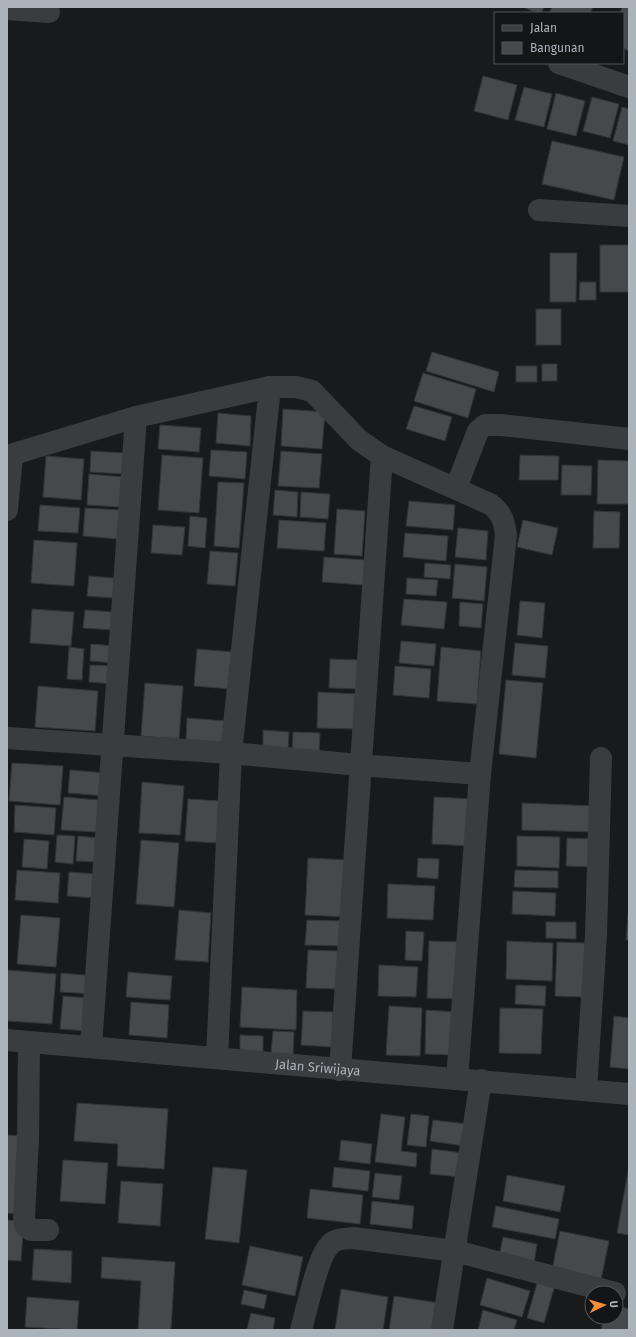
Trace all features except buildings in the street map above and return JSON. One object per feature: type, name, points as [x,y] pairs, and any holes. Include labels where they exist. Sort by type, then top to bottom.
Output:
[{"type":"street","points":[[7,9],[49,12]]},
{"type":"street","points":[[562,64],[629,87]]},
{"type":"street","points":[[539,210],[629,216]]},
{"type":"street","points":[[216,1058],[231,753],[270,387]]},
{"type":"street","points":[[7,510],[9,455],[136,417],[270,387],[296,387],[312,391],[358,440],[382,456],[456,488],[490,504],[499,511],[504,520],[506,535],[480,774],[458,1079]]},
{"type":"street","points":[[91,1046],[114,745],[136,417]]},
{"type":"street","points":[[456,488],[478,431],[485,425],[493,424],[629,439]]},
{"type":"street","points":[[340,1070],[382,456]]},
{"type":"street","points":[[7,738],[231,753],[480,774]]},
{"type":"street","points":[[586,1090],[596,935],[601,758]]},
{"type":"street","name":"Jalan Sriwijaya","points":[[7,1040],[91,1046],[340,1070],[481,1080],[629,1094]]},
{"type":"street","points":[[29,1042],[28,1140],[24,1216],[26,1225],[30,1230],[48,1230]]},
{"type":"street","points":[[442,1330],[481,1080]]},
{"type":"street","points":[[301,1330],[321,1259],[328,1247],[335,1241],[353,1238],[455,1252],[585,1285]]}]
